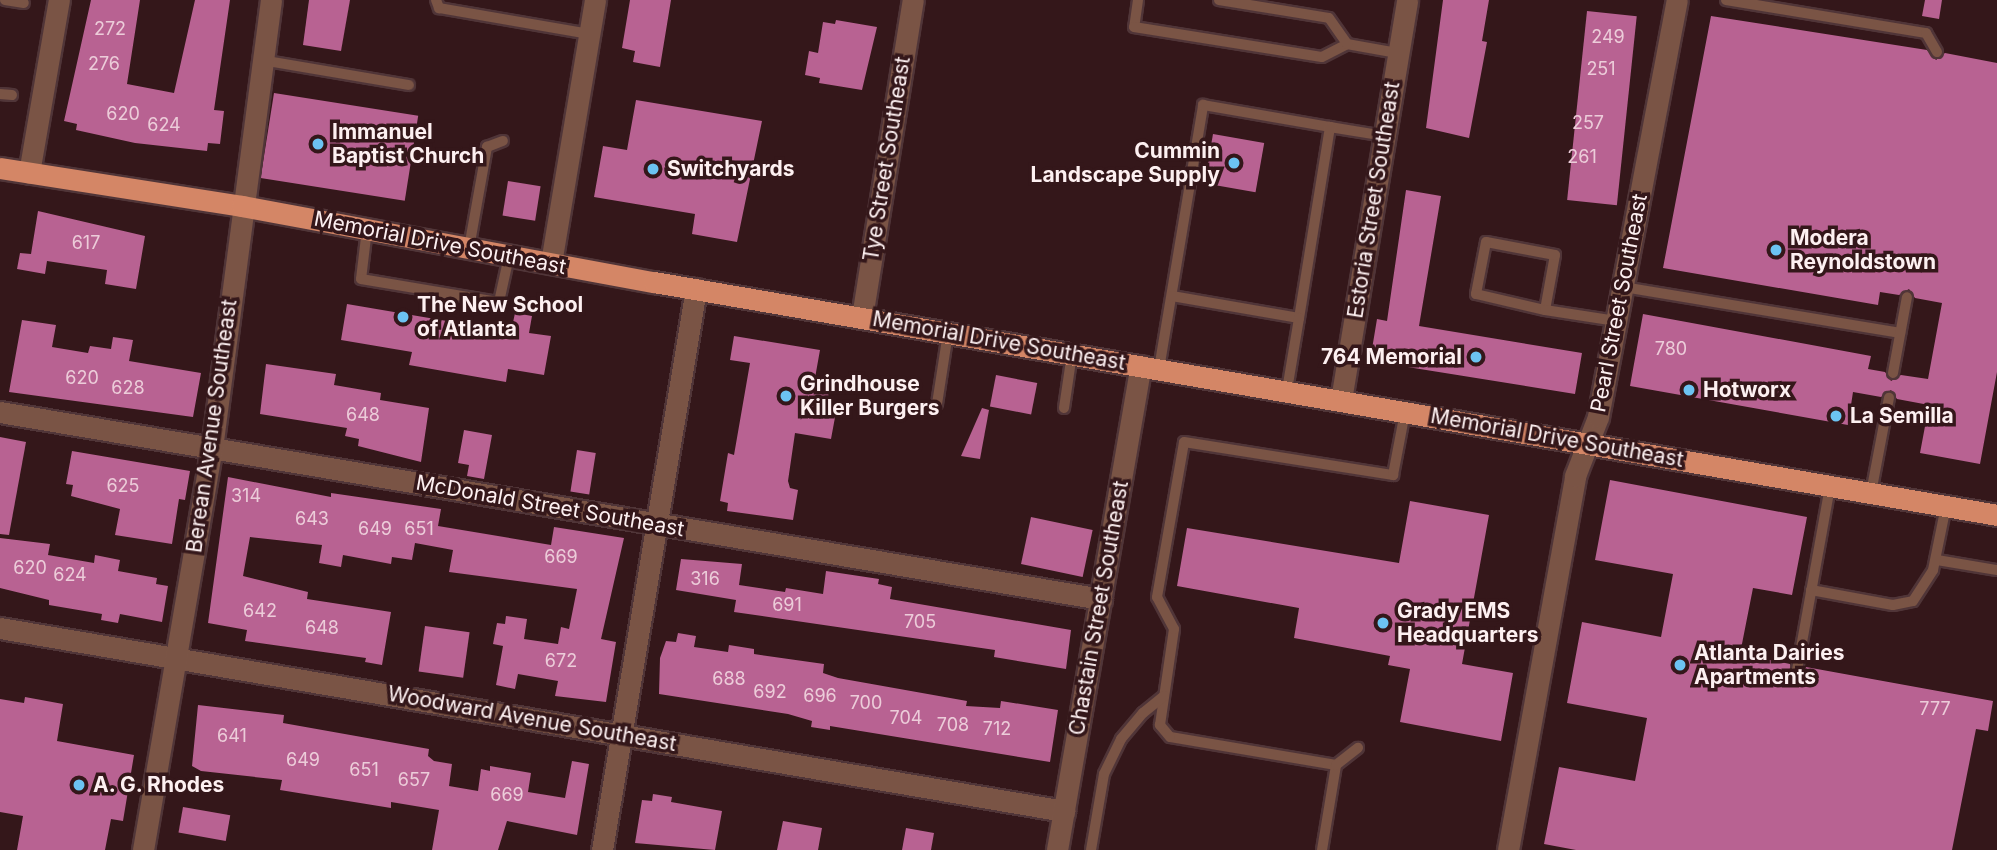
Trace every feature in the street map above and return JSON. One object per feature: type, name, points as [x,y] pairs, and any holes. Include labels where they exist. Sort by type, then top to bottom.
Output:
[{"type":"main road","name":"Memorial Drive Southeast","points":[[0,168],[242,206],[696,289],[1997,515]]},
{"type":"street","points":[[29,173],[59,0]]},
{"type":"street","name":"Berean Avenue Southeast","points":[[143,850],[212,448],[271,0]]},
{"type":"street","points":[[551,263],[595,0]]},
{"type":"street","name":"Tye Street Southeast","points":[[862,317],[913,0]]},
{"type":"street","name":"Estoria Street Southeast","points":[[1341,400],[1407,0]]},
{"type":"street","name":"Pearl Street Southeast","points":[[1507,850],[1574,476],[1598,417],[1677,0]]},
{"type":"street","points":[[602,850],[696,289]]},
{"type":"street","name":"Chastain Street Southeast","points":[[1057,850],[1101,599],[1150,368]]},
{"type":"street","name":"McDonald Street Southeast","points":[[0,412],[1101,599]]},
{"type":"street","name":"Woodward Avenue Southeast","points":[[0,628],[1064,811]]},
{"type":"lane","points":[[5,0],[24,3]]},
{"type":"lane","points":[[436,0],[439,8],[589,34]]},
{"type":"lane","points":[[1138,0],[1134,27],[1322,57],[1347,44],[1397,54]]},
{"type":"lane","points":[[1219,0],[1329,18],[1347,44]]},
{"type":"lane","points":[[1726,0],[1919,32],[1934,40],[1937,52]]},
{"type":"lane","points":[[261,60],[409,85]]},
{"type":"lane","points":[[0,94],[12,95]]},
{"type":"lane","points":[[1150,368],[1172,296],[1203,104],[1385,136]]},
{"type":"lane","points":[[1287,390],[1330,127]]},
{"type":"lane","points":[[469,248],[487,147],[503,141]]},
{"type":"lane","points":[[366,229],[361,279],[499,302],[509,256]]},
{"type":"lane","points":[[1545,310],[1555,255],[1486,242],[1476,295],[1545,310],[1616,321]]},
{"type":"lane","points":[[1623,286],[1900,333]]},
{"type":"lane","points":[[1172,296],[1300,318]]},
{"type":"lane","points":[[1893,373],[1907,296]]},
{"type":"lane","points":[[937,404],[948,333]]},
{"type":"lane","points":[[1064,408],[1072,354]]},
{"type":"lane","points":[[1871,493],[1889,398]]},
{"type":"lane","points":[[1336,765],[1170,737],[1160,725],[1174,629],[1157,597],[1184,442],[1393,475],[1405,412]]},
{"type":"lane","points":[[1797,670],[1830,486]]},
{"type":"lane","points":[[1811,590],[1893,605],[1913,601],[1937,560],[1946,506]]},
{"type":"lane","points":[[1937,560],[1997,570]]},
{"type":"lane","points":[[1091,850],[1104,774],[1121,739],[1143,713],[1164,696]]},
{"type":"lane","points":[[1322,850],[1336,765],[1358,748]]},
{"type":"building","points":[[91,0],[140,0],[127,84],[174,93],[195,0],[230,0],[214,110],[224,111],[220,144],[208,143],[207,151],[135,143],[76,130],[77,124],[64,121]]},
{"type":"building","points":[[309,0],[350,0],[341,51],[303,45]]},
{"type":"building","points":[[630,0],[671,0],[660,67],[633,62],[635,51],[622,48]]},
{"type":"building","points":[[1443,0],[1489,0],[1482,41],[1487,42],[1469,138],[1426,128]]},
{"type":"building","points":[[1925,0],[1942,0],[1939,19],[1922,16]]},
{"type":"building","points":[[1587,11],[1637,16],[1617,205],[1567,200]]},
{"type":"building","name":"Modera Reynoldstown","points":[[1711,16],[1927,50],[1936,60],[1945,53],[1997,63],[1997,372],[1980,464],[1920,453],[1929,405],[1897,399],[1891,390],[1881,397],[1853,392],[1848,425],[1630,386],[1643,314],[1871,356],[1868,369],[1885,372],[1891,381],[1901,375],[1928,379],[1942,303],[1915,298],[1909,289],[1899,295],[1880,292],[1878,305],[1663,268]]},
{"type":"building","points":[[836,20],[877,27],[862,90],[819,83],[820,78],[805,75],[809,51],[818,53],[823,22],[835,24]]},
{"type":"building","name":"Immanuel Baptist Church","points":[[274,93],[418,116],[405,201],[261,178]]},
{"type":"building","name":"Switchyards","points":[[636,100],[762,121],[737,242],[692,234],[695,214],[594,197],[603,146],[627,150]]},
{"type":"building","name":"Cummin Landscape Supply","points":[[1213,134],[1264,143],[1256,192],[1204,183]]},
{"type":"building","points":[[508,181],[541,186],[535,221],[503,216]]},
{"type":"building","name":"764 Memorial","points":[[1406,190],[1441,196],[1419,326],[1582,353],[1575,394],[1370,361],[1377,319],[1387,321]]},
{"type":"building","points":[[38,211],[145,236],[136,289],[105,284],[107,270],[47,261],[45,274],[17,269],[20,253],[31,254]]},
{"type":"building","points":[[347,304],[511,332],[515,313],[532,316],[529,333],[551,336],[544,375],[508,369],[506,382],[409,365],[412,352],[341,340]]},
{"type":"building","points":[[22,320],[56,325],[52,347],[88,353],[90,346],[111,349],[113,337],[133,340],[129,361],[201,373],[193,417],[9,392]]},
{"type":"building","points":[[734,336],[820,350],[815,378],[831,381],[826,410],[836,412],[831,439],[795,433],[788,481],[790,488],[798,490],[793,520],[727,511],[728,503],[720,501],[728,453],[734,455],[750,363],[730,360]]},
{"type":"building","points":[[266,364],[336,374],[334,385],[381,393],[380,400],[429,408],[421,462],[358,446],[359,439],[345,436],[347,428],[260,414]]},
{"type":"building","points":[[996,375],[1037,383],[1031,414],[990,406]]},
{"type":"building","points":[[982,408],[989,410],[980,459],[961,456]]},
{"type":"building","points":[[464,430],[492,435],[484,479],[467,476],[469,465],[458,463]]},
{"type":"building","points":[[0,437],[26,442],[9,535],[0,534]]},
{"type":"building","points":[[577,450],[596,453],[589,494],[570,491]]},
{"type":"building","points":[[72,451],[190,471],[185,500],[179,499],[172,544],[115,535],[120,509],[71,496],[73,485],[66,484]]},
{"type":"building","points":[[228,477],[331,497],[331,493],[441,509],[438,526],[551,545],[554,527],[624,538],[601,639],[616,642],[606,702],[555,696],[558,681],[518,674],[515,689],[496,685],[503,646],[493,644],[497,623],[505,624],[506,616],[527,619],[524,639],[558,644],[561,627],[569,629],[577,589],[449,572],[453,550],[415,543],[412,560],[392,557],[391,564],[343,555],[341,567],[319,563],[322,545],[250,537],[243,576],[308,592],[307,599],[391,612],[382,665],[365,662],[366,658],[245,641],[247,630],[208,623]]},
{"type":"building","points":[[1610,480],[1807,517],[1792,595],[1753,588],[1740,654],[1790,664],[1795,678],[1803,676],[1806,667],[1993,701],[1988,731],[1976,729],[1952,850],[1576,850],[1544,844],[1559,767],[1635,781],[1647,718],[1567,703],[1582,622],[1661,637],[1673,574],[1595,560]]},
{"type":"building","name":"Grady EMS Headquarters","points":[[1410,501],[1489,515],[1462,664],[1513,673],[1501,741],[1400,722],[1410,669],[1388,665],[1390,656],[1294,638],[1299,608],[1177,586],[1187,528],[1399,563]]},
{"type":"building","points":[[1031,517],[1093,530],[1083,577],[1021,564]]},
{"type":"building","points":[[0,538],[50,544],[48,555],[94,563],[95,555],[120,560],[118,571],[157,578],[156,584],[168,586],[162,622],[120,614],[118,623],[101,620],[102,614],[49,605],[49,600],[0,588]]},
{"type":"building","points":[[681,559],[742,564],[739,585],[785,592],[786,588],[823,594],[826,571],[879,579],[878,584],[892,587],[890,599],[1071,630],[1066,669],[994,657],[995,650],[734,612],[736,600],[676,590]]},
{"type":"building","points":[[425,626],[470,632],[463,678],[419,672]]},
{"type":"building","points":[[678,633],[696,636],[694,647],[728,652],[729,645],[754,649],[754,654],[824,664],[823,673],[838,678],[967,701],[966,706],[1000,708],[1001,701],[1058,710],[1050,762],[830,726],[830,730],[811,727],[812,721],[788,714],[659,694],[660,658],[666,641],[676,642]]},
{"type":"building","name":"A. G. Rhodes","points":[[25,697],[63,704],[57,741],[134,755],[123,821],[111,819],[105,850],[17,850],[23,816],[0,812],[0,699],[24,703]]},
{"type":"building","points":[[198,705],[284,715],[283,723],[429,749],[428,756],[434,761],[452,764],[449,786],[478,791],[481,769],[490,771],[490,766],[531,773],[528,792],[565,798],[572,761],[589,764],[577,835],[507,821],[498,850],[432,850],[439,810],[391,802],[391,808],[280,790],[282,780],[201,771],[192,766]]},
{"type":"building","points":[[653,794],[672,797],[671,802],[722,811],[715,850],[635,843],[642,800],[652,801]]},
{"type":"building","points":[[183,807],[230,815],[226,841],[178,833]]},
{"type":"building","points":[[783,821],[822,828],[818,850],[777,850]]},
{"type":"building","points":[[906,828],[934,833],[931,850],[902,850]]},
{"type":"place","name":"Immanuel Baptist Church","points":[[318,144]]},
{"type":"place","name":"Cummin Landscape Supply","points":[[1234,163]]},
{"type":"place","name":"Switchyards","points":[[653,169]]},
{"type":"place","name":"Modera Reynoldstown","points":[[1776,250]]},
{"type":"place","name":"The New School of Atlanta","points":[[403,317]]},
{"type":"place","name":"764 Memorial","points":[[1476,357]]},
{"type":"place","name":"Hotworx","points":[[1689,390]]},
{"type":"place","name":"Grindhouse Killer Burgers","points":[[786,396]]},
{"type":"place","name":"La Semilla","points":[[1836,416]]},
{"type":"place","name":"Grady EMS Headquarters","points":[[1383,623]]},
{"type":"place","name":"Atlanta Dairies Apartments","points":[[1680,665]]},
{"type":"place","name":"A. G. Rhodes","points":[[79,785]]}]
